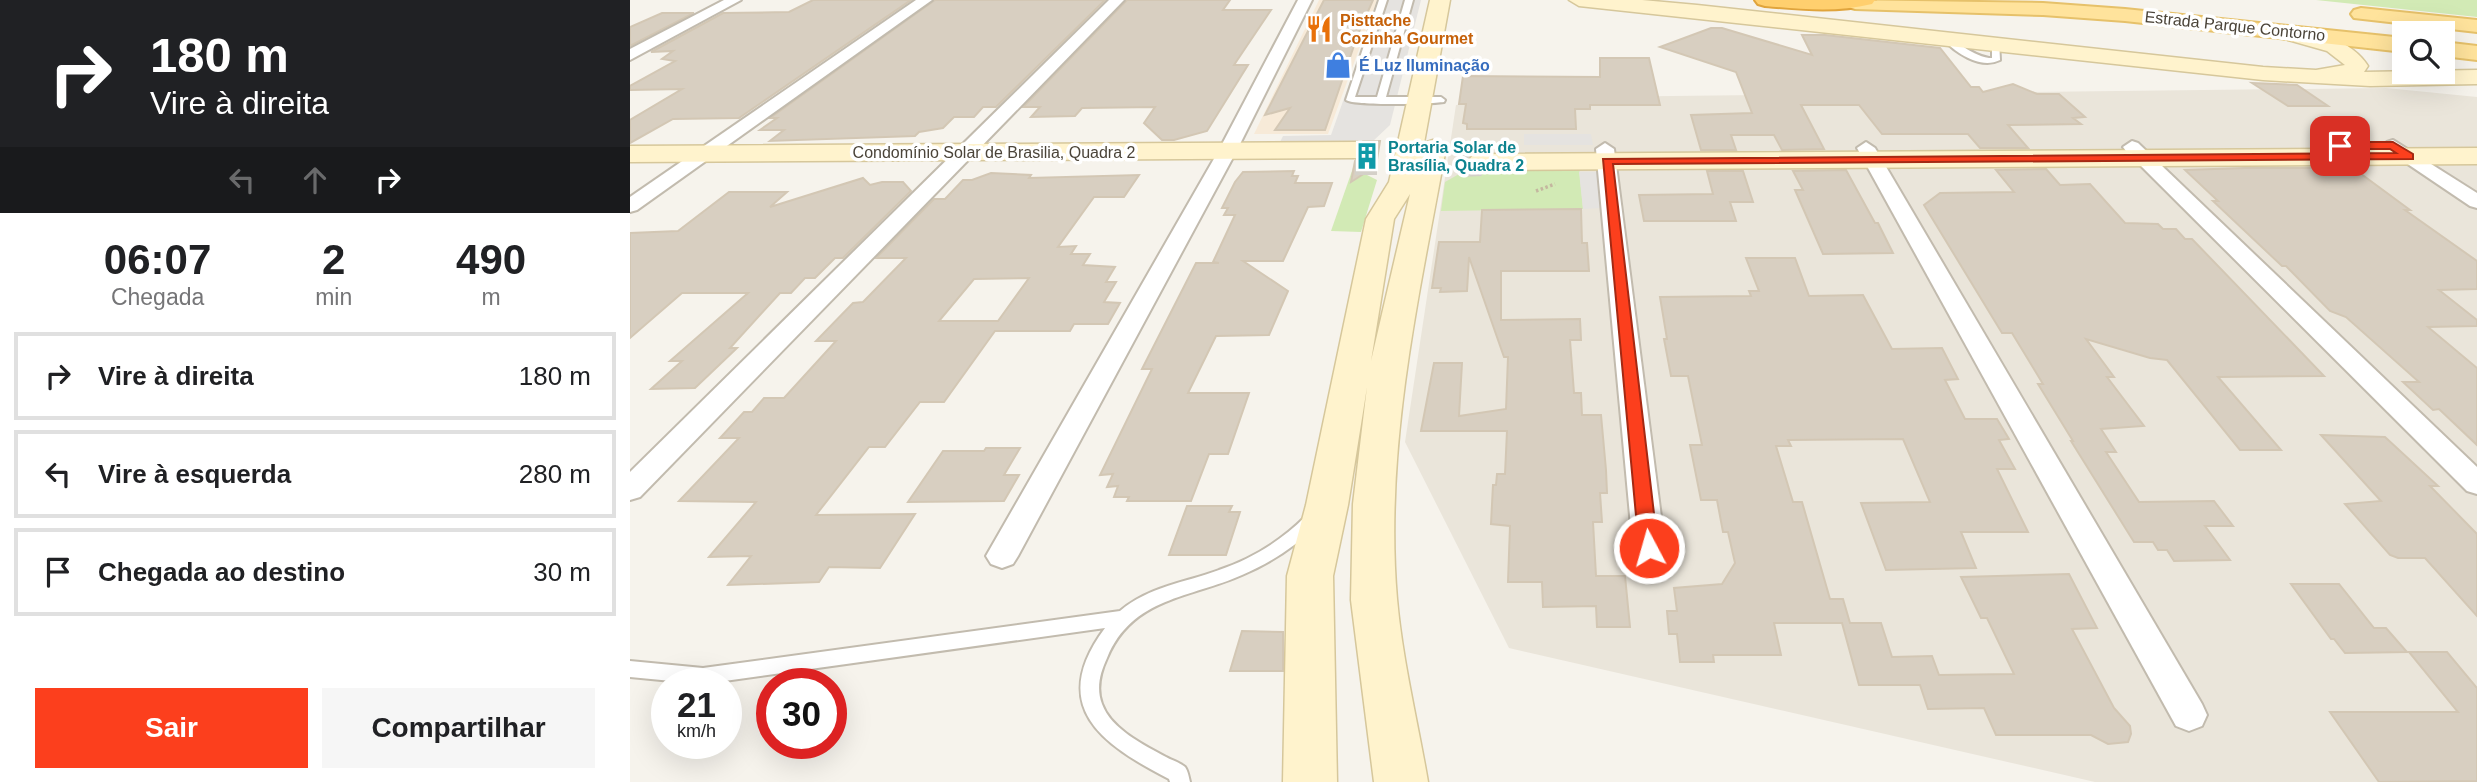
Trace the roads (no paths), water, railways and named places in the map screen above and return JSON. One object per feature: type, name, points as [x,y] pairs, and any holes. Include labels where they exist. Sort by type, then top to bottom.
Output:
[{"type":"highway","points":[[1765,0],[1799,4],[1860,1]]},
{"type":"main road","name":"Estrada Parque Contorno","points":[[1860,1],[2043,9],[2392,44]]},
{"type":"main road","name":"Estrada Parque Contorno","points":[[2347,13],[2477,26]]},
{"type":"main road","points":[[2455,50],[2477,53]]},
{"type":"street","points":[[630,55],[734,0]]},
{"type":"street","points":[[630,206],[925,0]]},
{"type":"street","points":[[630,490],[1117,0]]},
{"type":"street","points":[[1002,556],[1225,156],[1305,0]]},
{"type":"street","points":[[1579,0],[1804,20],[2230,70],[2386,81],[2477,78]]},
{"type":"street","points":[[1383,156],[1430,100],[1451,6]]},
{"type":"street","points":[[2230,70],[2322,74],[2353,71],[2357,66],[2355,60],[2345,52],[2277,31]]},
{"type":"street","points":[[2401,151],[2477,145]]},
{"type":"street","points":[[2401,151],[2477,156]]},
{"type":"street","points":[[2401,151],[2477,202]]},
{"type":"street","name":"Condomínio Solar de Brasilia, Quadra 2","points":[[630,166],[696,160],[2401,151]]},
{"type":"street","points":[[2137,152],[2477,484]]},
{"type":"street","name":"Condomínio Solar de Brasilia, Quadra 2","points":[[630,154],[696,160]]},
{"type":"street","points":[[1870,154],[2189,715]]},
{"type":"street","points":[[1606,155],[1649,548]]},
{"type":"street","points":[[1383,156],[1420,218],[1387,371],[1374,504],[1374,600],[1401,782]]},
{"type":"street","points":[[1310,782],[1310,576],[1327,505],[1380,219],[1403,183],[1383,156]]},
{"type":"street","points":[[1380,219],[1405,222],[1420,218]]},
{"type":"lane","points":[[1383,0],[1350,100],[1430,100]]},
{"type":"lane","points":[[1380,101],[1409,0]]},
{"type":"lane","points":[[1177,779],[1110,732],[1090,705],[1087,687],[1095,661],[1110,634],[1124,618],[1145,602],[1172,590],[1228,574],[1259,558],[1288,541],[1327,505]]},
{"type":"lane","points":[[630,668],[703,676],[1124,618]]},
{"type":"tunnel","points":[[1355,161],[1377,161]]},
{"type":"tunnel","points":[[1460,163],[1481,162]]},
{"type":"place","name":"Pisttache Cozinha Gourmet","points":[[1319,29]]},
{"type":"place","name":"É Luz Iluminação","points":[[1338,65]]},
{"type":"place","name":"Portaria Solar de Brasília, Quadra 2","points":[[1367,156]]}]
